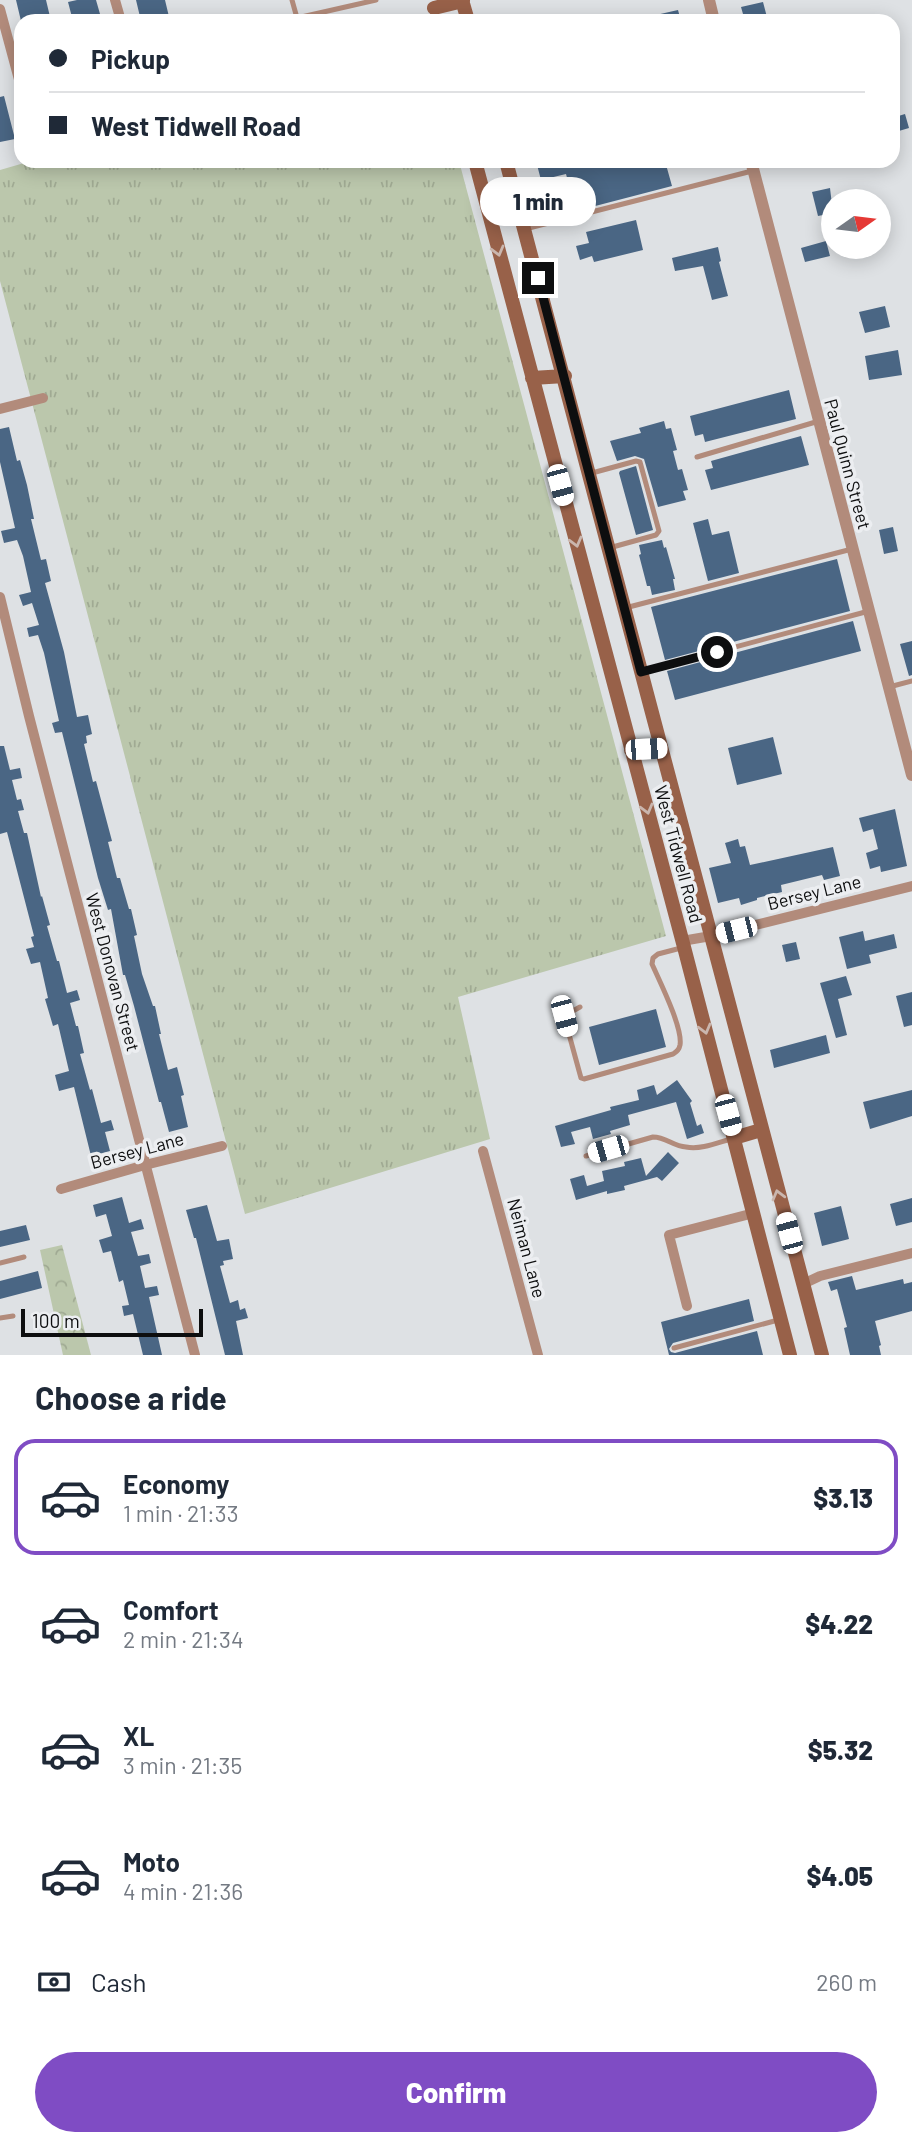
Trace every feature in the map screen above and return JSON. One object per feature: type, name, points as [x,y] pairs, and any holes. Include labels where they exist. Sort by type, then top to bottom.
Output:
[{"type":"main road","points":[[435,10],[463,1]]},
{"type":"main road","name":"West Tidwell Road","points":[[477,168],[790,1355]]},
{"type":"main road","name":"West Tidwell Road","points":[[508,168],[822,1355]]},
{"type":"main road","points":[[532,378],[565,376]]},
{"type":"main road","points":[[631,750],[661,748]]},
{"type":"main road","points":[[734,1139],[761,1130]]},
{"type":"street","points":[[0,9],[14,61]]},
{"type":"street","name":"Paul Quinn Street","points":[[753,168],[912,775]]},
{"type":"street","points":[[0,409],[43,398]]},
{"type":"street","name":"West Donovan Street","points":[[0,597],[195,1355]]},
{"type":"street","name":"Bersey Lane","points":[[683,944],[912,886]]},
{"type":"street","name":"Bersey Lane","points":[[61,1189],[222,1146]]},
{"type":"street","name":"Neiman Lane","points":[[483,1150],[538,1355]]},
{"type":"street","points":[[687,1306],[669,1236],[754,1213]]},
{"type":"street","points":[[803,1284],[820,1276],[912,1253]]},
{"type":"lane","points":[[315,14],[376,0]]},
{"type":"lane","points":[[525,229],[745,168]]},
{"type":"lane","points":[[697,457],[819,421]]},
{"type":"lane","points":[[590,473],[640,462],[652,504],[658,533],[609,548]]},
{"type":"lane","points":[[625,608],[853,549]]},
{"type":"lane","points":[[641,672],[869,611]]},
{"type":"lane","points":[[889,687],[912,681]]},
{"type":"lane","points":[[580,1007],[564,1016],[581,1078],[673,1054],[680,1044],[673,1010],[652,964],[657,954],[683,944]]},
{"type":"lane","points":[[586,1156],[653,1137],[660,1137],[687,1148],[734,1139]]},
{"type":"lane","points":[[0,1263],[24,1257]]},
{"type":"lane","points":[[0,1318],[13,1316]]},
{"type":"lane","points":[[674,1348],[781,1319]]},
{"type":"green space","points":[[14,166],[461,168],[666,936],[458,997],[490,1139],[245,1214],[0,281],[0,170]]},
{"type":"green space","points":[[62,1245],[91,1355],[63,1355],[40,1250]]},
{"type":"building","points":[[16,0],[46,0],[49,14],[19,14]]},
{"type":"building","points":[[96,0],[100,14],[71,14],[68,2]]},
{"type":"building","points":[[136,0],[165,0],[168,14],[139,14]]},
{"type":"building","points":[[763,2],[766,14],[743,14],[741,7]]},
{"type":"building","points":[[678,10],[679,14],[660,14]]},
{"type":"building","points":[[4,96],[14,139],[0,142],[0,97]]},
{"type":"building","points":[[905,114],[909,128],[900,131],[900,116]]},
{"type":"building","points":[[538,168],[667,168],[672,186],[576,211],[566,174],[541,180]]},
{"type":"building","points":[[821,190],[821,215],[818,216],[812,192]]},
{"type":"building","points":[[636,220],[643,250],[594,262],[592,256],[580,260],[576,246],[589,243],[586,232]]},
{"type":"building","points":[[821,242],[821,258],[805,262],[801,248]]},
{"type":"building","points":[[718,247],[728,296],[712,300],[703,266],[675,271],[672,258]]},
{"type":"building","points":[[885,306],[890,327],[865,333],[859,312]]},
{"type":"building","points":[[898,350],[902,375],[869,380],[865,356]]},
{"type":"building","points":[[789,390],[796,419],[705,442],[703,434],[695,436],[690,416]]},
{"type":"building","points":[[664,421],[666,429],[671,428],[677,450],[673,451],[678,470],[682,469],[688,490],[683,491],[686,500],[658,507],[644,459],[635,456],[617,461],[610,441],[641,433],[639,428]]},
{"type":"building","points":[[9,427],[17,461],[20,460],[27,485],[34,519],[31,519],[41,560],[46,559],[51,581],[45,583],[64,652],[77,717],[88,715],[92,734],[86,736],[87,743],[84,744],[112,841],[108,842],[117,878],[120,878],[131,909],[142,974],[155,1006],[168,1070],[177,1067],[184,1095],[181,1096],[188,1127],[169,1132],[123,975],[111,909],[108,910],[98,878],[62,732],[55,733],[52,723],[59,721],[44,653],[38,635],[29,637],[27,628],[39,625],[32,603],[23,606],[19,595],[31,592],[23,556],[17,540],[4,543],[1,531],[15,528],[0,462],[0,429]]},
{"type":"building","points":[[801,436],[809,465],[711,490],[705,470],[713,468],[711,461]]},
{"type":"building","points":[[636,466],[653,530],[636,535],[619,473]]},
{"type":"building","points":[[708,519],[712,535],[729,531],[739,573],[708,581],[693,523]]},
{"type":"building","points":[[893,527],[898,551],[884,554],[879,530]]},
{"type":"building","points":[[662,540],[675,579],[675,590],[652,595],[650,586],[647,586],[639,545]]},
{"type":"building","points":[[837,559],[850,611],[665,660],[651,607]]},
{"type":"building","points":[[853,621],[861,651],[675,700],[667,671]]},
{"type":"building","points":[[912,641],[912,675],[909,676],[900,644]]},
{"type":"building","points":[[773,737],[782,774],[737,785],[728,748]]},
{"type":"building","points":[[0,746],[4,746],[10,770],[20,768],[22,778],[12,780],[17,800],[21,799],[24,810],[18,811],[24,833],[27,833],[50,925],[47,926],[67,993],[77,990],[80,1000],[70,1003],[84,1053],[80,1054],[101,1123],[111,1120],[114,1130],[105,1132],[110,1151],[91,1156],[74,1087],[59,1091],[55,1075],[69,1071],[58,1024],[53,1026],[45,999],[48,998],[40,962],[31,964],[26,949],[34,947],[31,937],[34,936],[7,832],[0,834]]},
{"type":"building","points":[[895,809],[907,866],[881,872],[880,866],[870,869],[866,853],[878,849],[873,829],[863,832],[859,818]]},
{"type":"building","points":[[738,839],[740,847],[745,846],[750,865],[833,847],[840,876],[824,880],[822,875],[781,885],[782,892],[741,905],[739,898],[718,903],[709,868],[731,863],[725,843]]},
{"type":"building","points":[[863,931],[865,941],[894,934],[897,948],[869,955],[871,963],[847,969],[839,937]]},
{"type":"building","points":[[796,942],[800,959],[786,962],[782,945]]},
{"type":"building","points":[[846,976],[852,995],[838,999],[847,1035],[836,1038],[820,983]]},
{"type":"building","points":[[912,992],[912,1025],[904,1027],[896,996]]},
{"type":"building","points":[[656,1009],[666,1047],[599,1065],[589,1027]]},
{"type":"building","points":[[826,1035],[830,1053],[774,1068],[770,1050]]},
{"type":"building","points":[[677,1080],[692,1101],[690,1103],[697,1126],[701,1124],[704,1133],[687,1139],[676,1102],[628,1115],[630,1125],[610,1131],[611,1134],[593,1139],[590,1127],[571,1132],[575,1144],[561,1147],[555,1126],[639,1100],[637,1090],[654,1085],[657,1095]]},
{"type":"building","points":[[912,1090],[912,1116],[870,1129],[863,1102]]},
{"type":"building","points":[[668,1152],[679,1163],[662,1181],[657,1177],[624,1186],[625,1190],[607,1194],[607,1191],[576,1200],[570,1179],[584,1175],[587,1186],[604,1181],[602,1171],[625,1166],[624,1162],[641,1158],[646,1176]]},
{"type":"building","points":[[122,1197],[129,1223],[141,1219],[144,1229],[131,1232],[138,1256],[149,1254],[151,1263],[140,1266],[145,1288],[157,1286],[159,1295],[149,1297],[162,1355],[143,1355],[133,1314],[124,1316],[122,1306],[129,1305],[123,1280],[119,1282],[111,1251],[103,1253],[99,1240],[112,1236],[106,1214],[96,1217],[93,1205]]},
{"type":"building","points":[[912,1198],[912,1222],[896,1226],[890,1204]]},
{"type":"building","points":[[207,1205],[217,1241],[229,1239],[233,1259],[223,1261],[224,1265],[220,1266],[230,1303],[238,1300],[240,1310],[245,1308],[248,1318],[236,1321],[243,1355],[225,1355],[196,1238],[186,1210]]},
{"type":"building","points":[[841,1206],[849,1239],[822,1246],[814,1213]]},
{"type":"building","points":[[26,1225],[30,1240],[0,1247],[0,1231]]},
{"type":"building","points":[[38,1271],[42,1288],[0,1299],[0,1281]]},
{"type":"building","points":[[852,1276],[856,1290],[903,1279],[904,1284],[912,1282],[912,1311],[875,1321],[881,1355],[850,1355],[844,1328],[847,1327],[837,1289],[831,1291],[828,1282]]},
{"type":"building","points":[[749,1299],[754,1321],[673,1343],[669,1349],[675,1353],[757,1331],[763,1355],[669,1355],[661,1322]]},
{"type":"route","points":[[538,278],[641,672],[717,652]]}]
